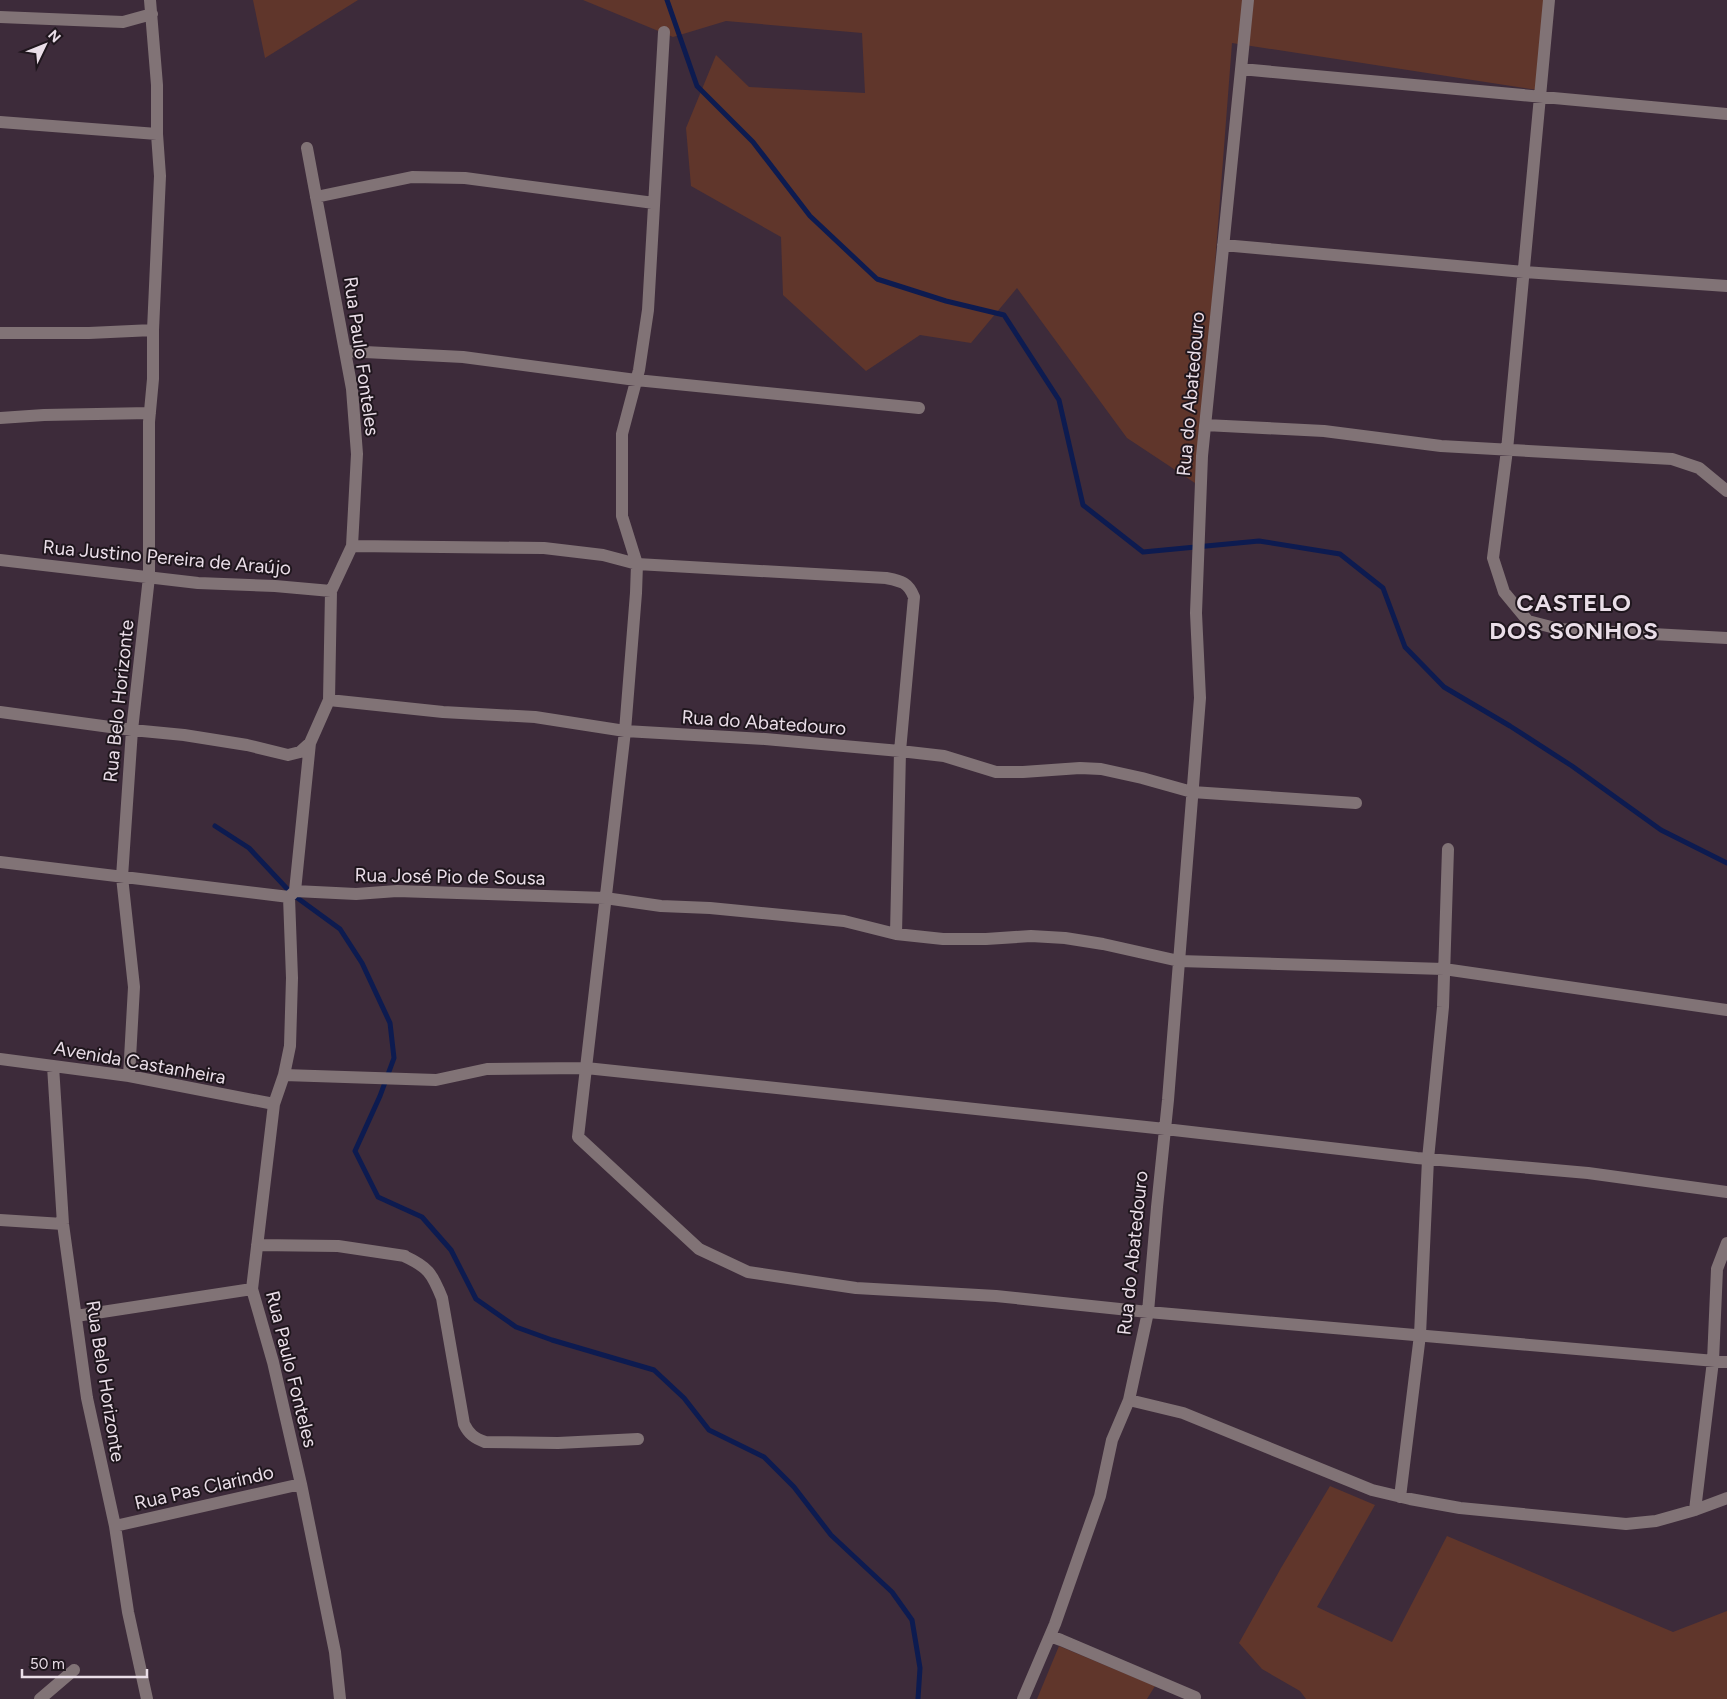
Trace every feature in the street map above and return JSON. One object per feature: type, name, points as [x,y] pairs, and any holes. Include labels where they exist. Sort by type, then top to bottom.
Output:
[{"type":"street","name":"Rua Belo Horizonte","points":[[129,1076],[134,987],[122,877],[132,730],[150,577],[150,413],[153,379],[153,330],[160,176],[157,134],[157,85],[150,0]]},
{"type":"street","name":"Rua do Abatedouro","points":[[1023,1699],[1050,1636],[1100,1496],[1112,1440],[1129,1400],[1148,1312],[1200,698],[1196,613],[1205,425],[1248,0]]},
{"type":"street","points":[[1549,0],[1507,450],[1493,558],[1504,592],[1528,621],[1559,630],[1727,638]]},
{"type":"street","points":[[0,17],[123,22],[152,14]]},
{"type":"street","points":[[664,32],[648,310],[636,380],[622,434],[622,516],[636,564],[636,592],[626,731],[578,1137],[699,1249],[748,1272],[856,1288],[996,1296],[1148,1312],[1727,1362]]},
{"type":"street","points":[[1241,69],[1727,114]]},
{"type":"street","points":[[0,122],[157,134]]},
{"type":"street","name":"Rua Paulo Fonteles","points":[[307,148],[352,389],[357,454],[352,546],[331,591],[329,700],[310,743],[292,894],[290,1046],[284,1075],[274,1104],[252,1289],[274,1362],[301,1484],[335,1652],[340,1699]]},
{"type":"street","points":[[316,197],[412,177],[465,178],[654,204]]},
{"type":"street","points":[[1223,245],[1524,272],[1727,286]]},
{"type":"street","points":[[0,333],[90,333],[153,330]]},
{"type":"street","points":[[345,351],[463,357],[636,380],[918,408]]},
{"type":"street","points":[[0,418],[44,415],[150,413]]},
{"type":"street","points":[[1205,425],[1324,431],[1441,446],[1672,459],[1699,468],[1727,491]]},
{"type":"street","points":[[352,546],[544,548],[603,555],[636,564],[886,578],[901,582],[910,587],[914,597],[900,751],[896,934]]},
{"type":"street","name":"Rua Justino Pereira de Araújo","points":[[0,560],[198,583],[275,586],[331,591]]},
{"type":"street","name":"Rua do Abatedouro","points":[[329,700],[442,712],[534,717],[626,731],[765,739],[900,751],[944,756],[996,772],[1080,768],[1100,769],[1192,792],[1356,803]]},
{"type":"street","points":[[0,712],[184,735],[247,745],[288,756],[300,752],[310,743]]},
{"type":"street","points":[[1400,1497],[1420,1335],[1428,1159],[1443,1008],[1448,849]]},
{"type":"street","name":"Rua José Pio de Sousa","points":[[0,862],[122,877],[292,894],[356,894],[397,891],[605,898],[661,906],[710,908],[844,921],[896,934],[943,939],[1031,936],[1065,938],[1103,944],[1179,961],[1444,969],[1727,1010]]},
{"type":"street","name":"Avenida Castanheira","points":[[0,1060],[129,1076],[274,1104]]},
{"type":"street","name":"Rua Belo Horizonte","points":[[53,1066],[63,1224],[87,1398],[115,1526],[128,1612],[147,1699]]},
{"type":"street","points":[[284,1075],[436,1080],[487,1069],[586,1068],[1165,1129],[1428,1159],[1588,1173],[1727,1192]]},
{"type":"street","points":[[0,1220],[63,1224]]},
{"type":"street","points":[[1695,1510],[1713,1361],[1717,1268],[1727,1243]]},
{"type":"street","points":[[257,1245],[338,1246],[404,1256],[425,1266],[442,1298],[464,1424],[468,1433],[475,1439],[485,1442],[558,1443],[638,1439]]},
{"type":"street","points":[[76,1316],[252,1289]]},
{"type":"street","points":[[1129,1400],[1183,1413],[1372,1490],[1460,1508],[1626,1524],[1656,1521],[1695,1510],[1727,1498]]},
{"type":"street","name":"Rua Pas Clarindo","points":[[115,1526],[301,1484]]},
{"type":"street","points":[[1050,1636],[1195,1697]]},
{"type":"street","points":[[40,1699],[74,1670]]},
{"type":"shaded area","points":[[253,0],[358,0],[265,58]]},
{"type":"shaded area","points":[[583,0],[1549,0],[1544,91],[1232,43],[1198,485],[1127,438],[1017,288],[971,343],[920,335],[866,371],[783,295],[781,237],[691,186],[686,128],[716,55],[749,87],[865,93],[862,33],[726,21],[673,37]]},
{"type":"shaded area","points":[[1330,1486],[1375,1505],[1317,1607],[1392,1642],[1447,1536],[1673,1632],[1727,1611],[1727,1699],[1306,1699],[1300,1691],[1262,1669],[1239,1643]]},
{"type":"shaded area","points":[[1059,1646],[1155,1686],[1147,1699],[1037,1699]]},
{"type":"waterway","points":[[667,0],[697,86],[753,142],[810,216],[877,279],[946,301],[1004,315],[1059,400],[1083,505],[1143,552],[1259,541],[1340,554],[1383,588],[1405,647],[1444,687],[1572,766],[1661,830],[1727,863]]},
{"type":"waterway","points":[[215,826],[249,848],[292,894],[340,929],[362,963],[390,1023],[394,1058],[380,1096],[355,1151],[378,1197],[422,1217],[451,1250],[476,1299],[516,1327],[552,1340],[654,1370],[684,1398],[709,1430],[764,1457],[794,1487],[831,1535],[892,1592],[912,1620],[920,1668],[918,1699]]},
{"type":"district","name":"CASTELO DOS SONHOS","points":[[1574,617]]}]
